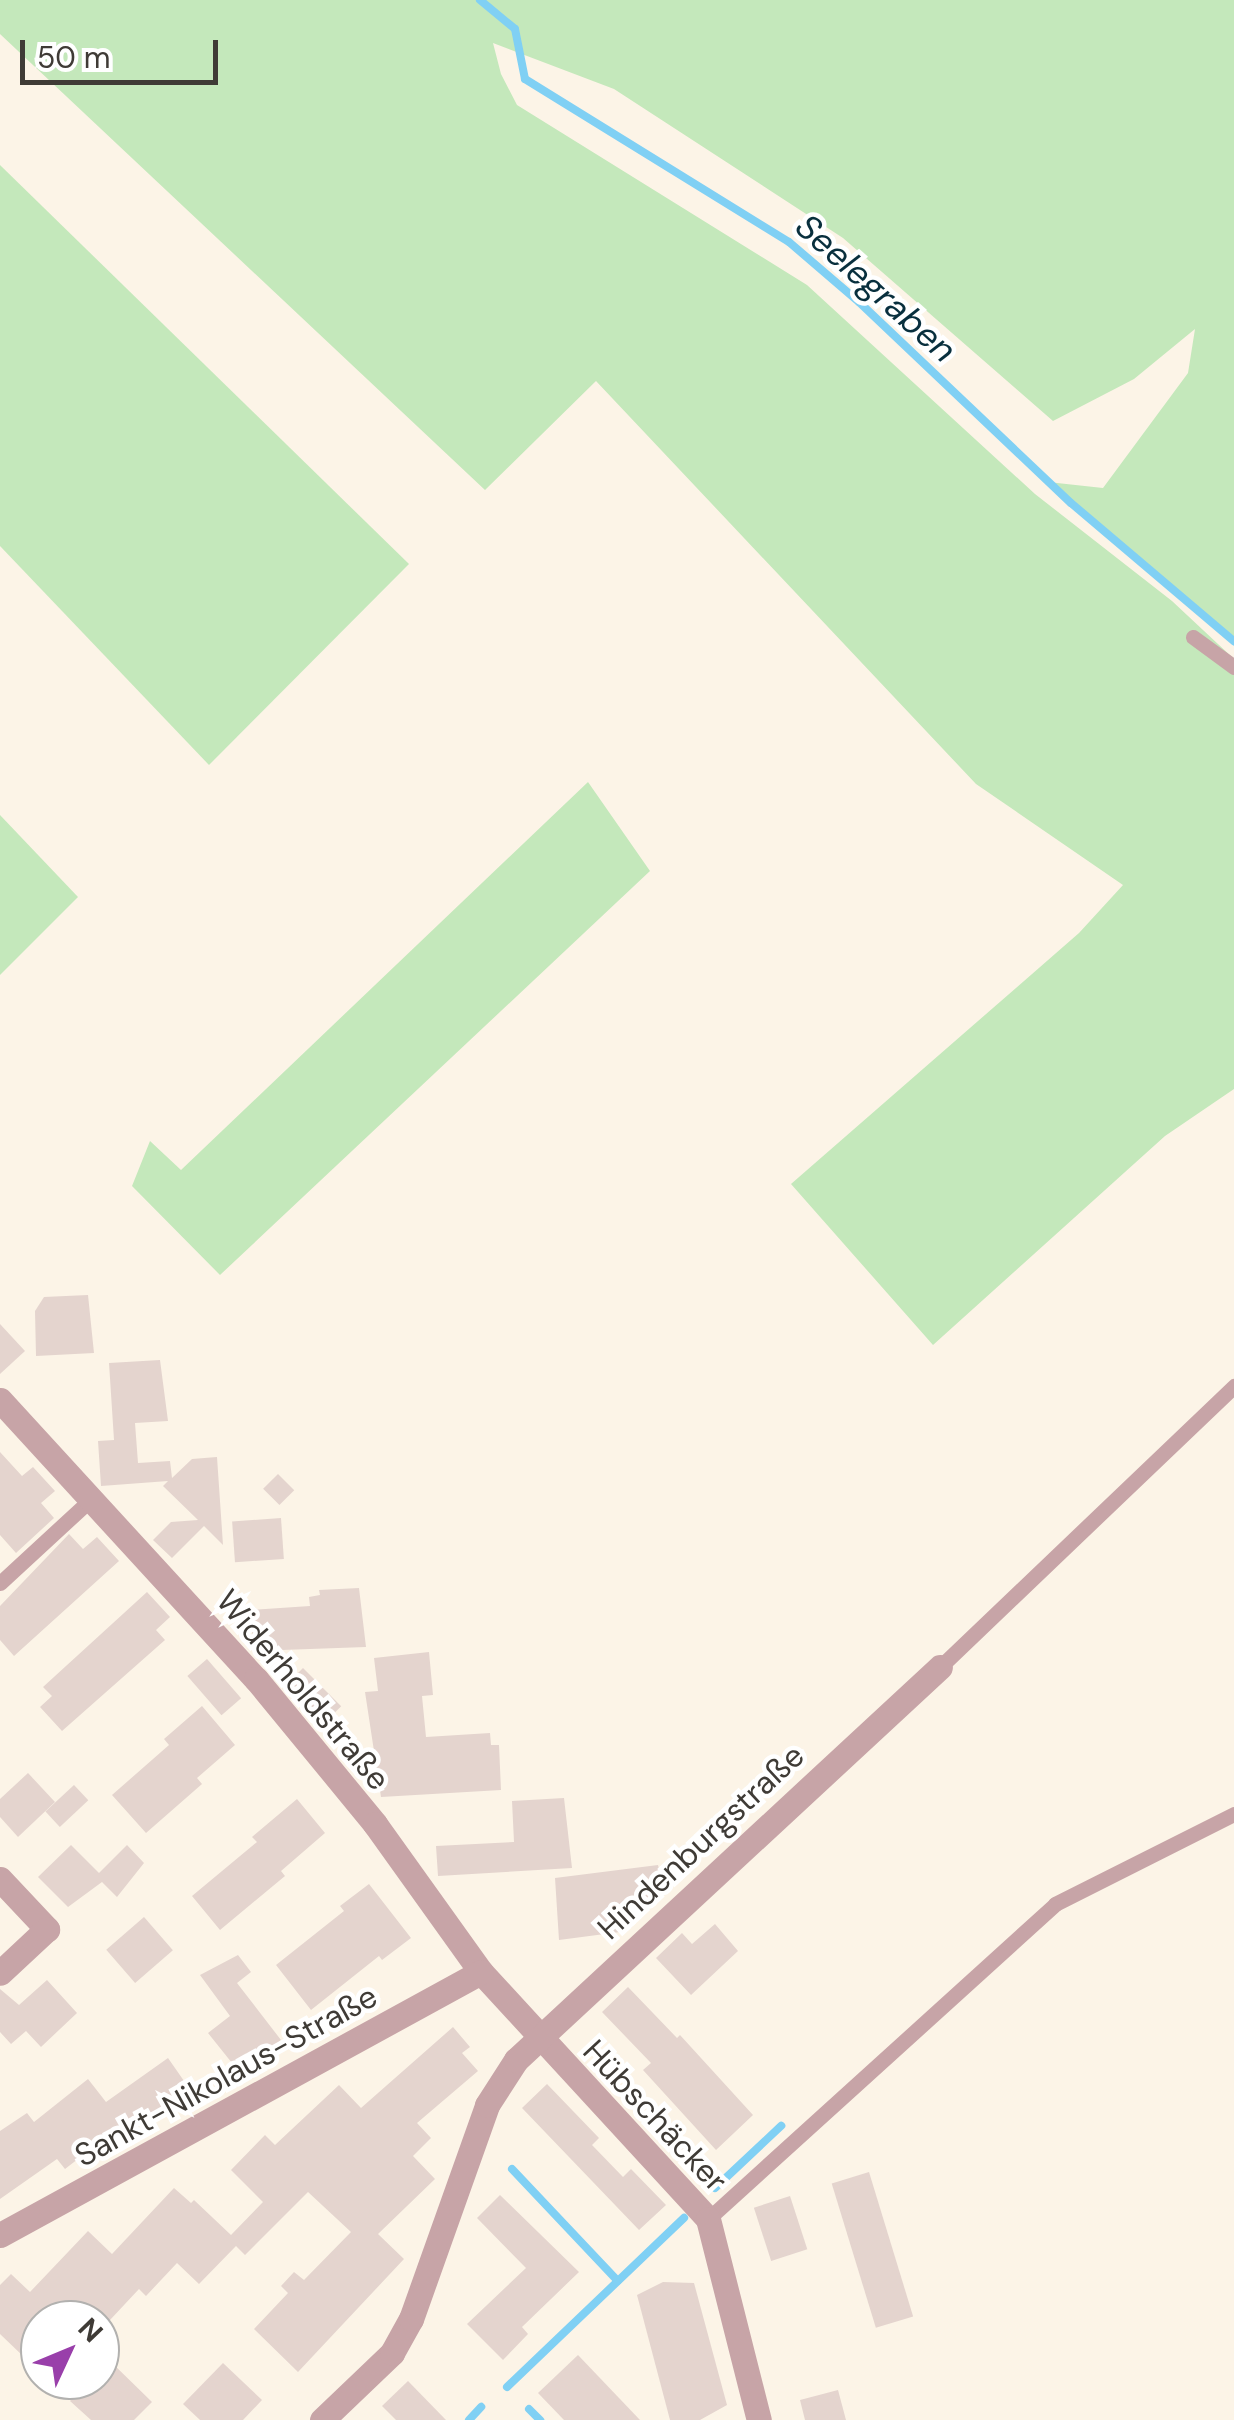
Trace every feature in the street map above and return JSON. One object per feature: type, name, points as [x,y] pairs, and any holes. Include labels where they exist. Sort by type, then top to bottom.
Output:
[{"type":"street","name":"Widerholdstraße","points":[[0,1400],[256,1679],[374,1824],[482,1972],[538,2037]]},
{"type":"street","name":"Hindenburgstraße","points":[[326,2419],[392,2353],[412,2319],[488,2105],[516,2060],[940,1667]]},
{"type":"street","points":[[0,1974],[48,1929],[5,1895]]},
{"type":"street","name":"Sankt-Nikolaus-Straße","points":[[0,2235],[482,1972]]},
{"type":"street","name":"Hübschäcker","points":[[538,2037],[708,2220],[759,2420]]},
{"type":"lane","points":[[1193,637],[1234,667]]},
{"type":"lane","name":"Hindenburgstraße","points":[[940,1667],[1234,1386]]},
{"type":"lane","points":[[0,1583],[91,1499]]},
{"type":"lane","points":[[708,2220],[1055,1904],[1234,1814]]},
{"type":"green space","points":[[0,0],[1234,0],[1234,641],[1048,482],[1103,488],[1188,373],[1195,329],[1134,379],[1053,421],[843,238],[614,89],[493,43],[501,74],[517,105],[807,285],[1035,494],[1172,601],[1234,659],[1234,1089],[1165,1136],[933,1345],[791,1184],[1079,933],[1123,885],[976,784],[596,381],[485,490],[0,34]]},
{"type":"green space","points":[[0,165],[409,564],[209,765],[0,546]]},
{"type":"green space","points":[[588,782],[650,871],[220,1275],[132,1186],[150,1141],[181,1170]]},
{"type":"green space","points":[[0,815],[78,897],[0,975]]},
{"type":"building","points":[[88,1295],[94,1353],[36,1356],[35,1311],[44,1297]]},
{"type":"building","points":[[0,1324],[25,1351],[0,1374]]},
{"type":"building","points":[[160,1360],[168,1421],[135,1423],[138,1463],[170,1461],[172,1478],[192,1459],[217,1457],[223,1545],[204,1526],[172,1558],[153,1540],[171,1522],[198,1520],[163,1486],[168,1481],[101,1486],[98,1441],[114,1440],[109,1363]]},
{"type":"building","points":[[0,1452],[22,1476],[33,1467],[55,1491],[41,1503],[54,1518],[16,1553],[0,1535]]},
{"type":"building","points":[[278,1474],[294,1490],[279,1505],[263,1489]]},
{"type":"building","points":[[281,1518],[284,1559],[235,1562],[232,1521]]},
{"type":"building","points":[[69,1534],[83,1549],[97,1537],[119,1561],[14,1656],[0,1640],[0,1606]]},
{"type":"building","points":[[359,1588],[366,1647],[254,1651],[250,1610],[310,1606],[309,1597],[320,1595],[319,1590]]},
{"type":"building","points":[[147,1592],[170,1617],[156,1630],[165,1640],[62,1731],[40,1707],[52,1696],[43,1687]]},
{"type":"building","points":[[429,1652],[433,1695],[422,1696],[426,1737],[490,1733],[491,1745],[499,1745],[501,1790],[381,1797],[365,1692],[378,1691],[374,1658]]},
{"type":"building","points":[[207,1659],[241,1698],[221,1715],[187,1676]]},
{"type":"building","points":[[303,1668],[341,1706],[324,1724],[285,1686]]},
{"type":"building","points":[[202,1706],[235,1745],[197,1778],[202,1784],[146,1833],[112,1795],[169,1745],[164,1739]]},
{"type":"building","points":[[28,1773],[55,1802],[18,1837],[0,1817],[0,1799]]},
{"type":"building","points":[[74,1785],[88,1800],[60,1827],[45,1812]]},
{"type":"building","points":[[564,1798],[572,1868],[438,1876],[436,1846],[514,1842],[512,1801]]},
{"type":"building","points":[[297,1799],[325,1833],[281,1871],[285,1876],[220,1930],[192,1896],[257,1842],[252,1837]]},
{"type":"building","points":[[71,1845],[99,1873],[127,1845],[144,1863],[117,1897],[102,1882],[68,1907],[38,1877]]},
{"type":"building","points":[[658,1865],[665,1891],[657,1903],[619,1909],[620,1932],[559,1940],[555,1878]]},
{"type":"building","points":[[369,1884],[411,1938],[382,1960],[379,1956],[311,2010],[276,1965],[344,1911],[340,1906]]},
{"type":"building","points":[[144,1917],[173,1950],[135,1983],[106,1950]]},
{"type":"building","points":[[715,1924],[738,1951],[691,1995],[656,1958],[682,1933],[692,1944]]},
{"type":"building","points":[[238,1955],[251,1972],[237,1983],[281,2040],[240,2073],[208,2033],[230,2016],[200,1975]]},
{"type":"building","points":[[47,1980],[77,2013],[41,2047],[26,2031],[11,2044],[0,2032],[0,1989],[19,2005]]},
{"type":"building","points":[[628,1987],[677,2038],[680,2035],[753,2115],[716,2150],[643,2070],[651,2063],[602,2012]]},
{"type":"building","points":[[453,2027],[470,2047],[462,2053],[478,2071],[417,2123],[431,2138],[413,2156],[435,2179],[378,2234],[404,2259],[298,2372],[254,2329],[288,2293],[281,2286],[294,2272],[304,2280],[351,2232],[308,2192],[245,2255],[236,2246],[199,2284],[177,2263],[146,2296],[139,2289],[120,2309],[120,2300],[20,2300],[20,2353],[0,2334],[0,2285],[11,2274],[30,2292],[88,2231],[112,2254],[174,2188],[191,2203],[194,2200],[231,2235],[263,2202],[231,2170],[265,2135],[275,2145],[339,2085],[361,2108]]},
{"type":"building","points":[[168,2058],[191,2091],[147,2122],[140,2111],[65,2169],[57,2159],[0,2199],[0,2131],[27,2113],[34,2122],[88,2079],[106,2102]]},
{"type":"building","points":[[547,2084],[599,2138],[592,2145],[623,2177],[631,2169],[666,2205],[639,2230],[522,2108]]},
{"type":"building","points":[[869,2172],[913,2316],[876,2328],[832,2183]]},
{"type":"building","points":[[500,2195],[579,2272],[522,2327],[528,2334],[503,2360],[467,2324],[526,2268],[477,2218]]},
{"type":"building","points":[[790,2196],[807,2249],[771,2261],[754,2208]]},
{"type":"building","points":[[663,2282],[694,2283],[727,2405],[700,2420],[670,2420],[637,2295]]},
{"type":"building","points":[[578,2355],[640,2420],[564,2420],[538,2393]]},
{"type":"building","points":[[223,2363],[262,2400],[243,2420],[200,2420],[183,2404]]},
{"type":"building","points":[[120,2371],[152,2402],[134,2420],[91,2420],[70,2401],[120,2400]]},
{"type":"building","points":[[408,2381],[446,2420],[396,2420],[382,2406]]},
{"type":"building","points":[[838,2390],[846,2420],[805,2420],[800,2400]]},
{"type":"waterway","name":"Seelegraben","points":[[480,0],[515,29],[525,79],[789,242],[859,302],[1071,503],[1234,641]]},
{"type":"waterway","points":[[715,2188],[781,2126]]},
{"type":"waterway","points":[[512,2169],[618,2281]]},
{"type":"waterway","points":[[507,2387],[684,2218]]},
{"type":"waterway","points":[[469,2420],[481,2407]]},
{"type":"waterway","points":[[529,2409],[540,2420]]}]
